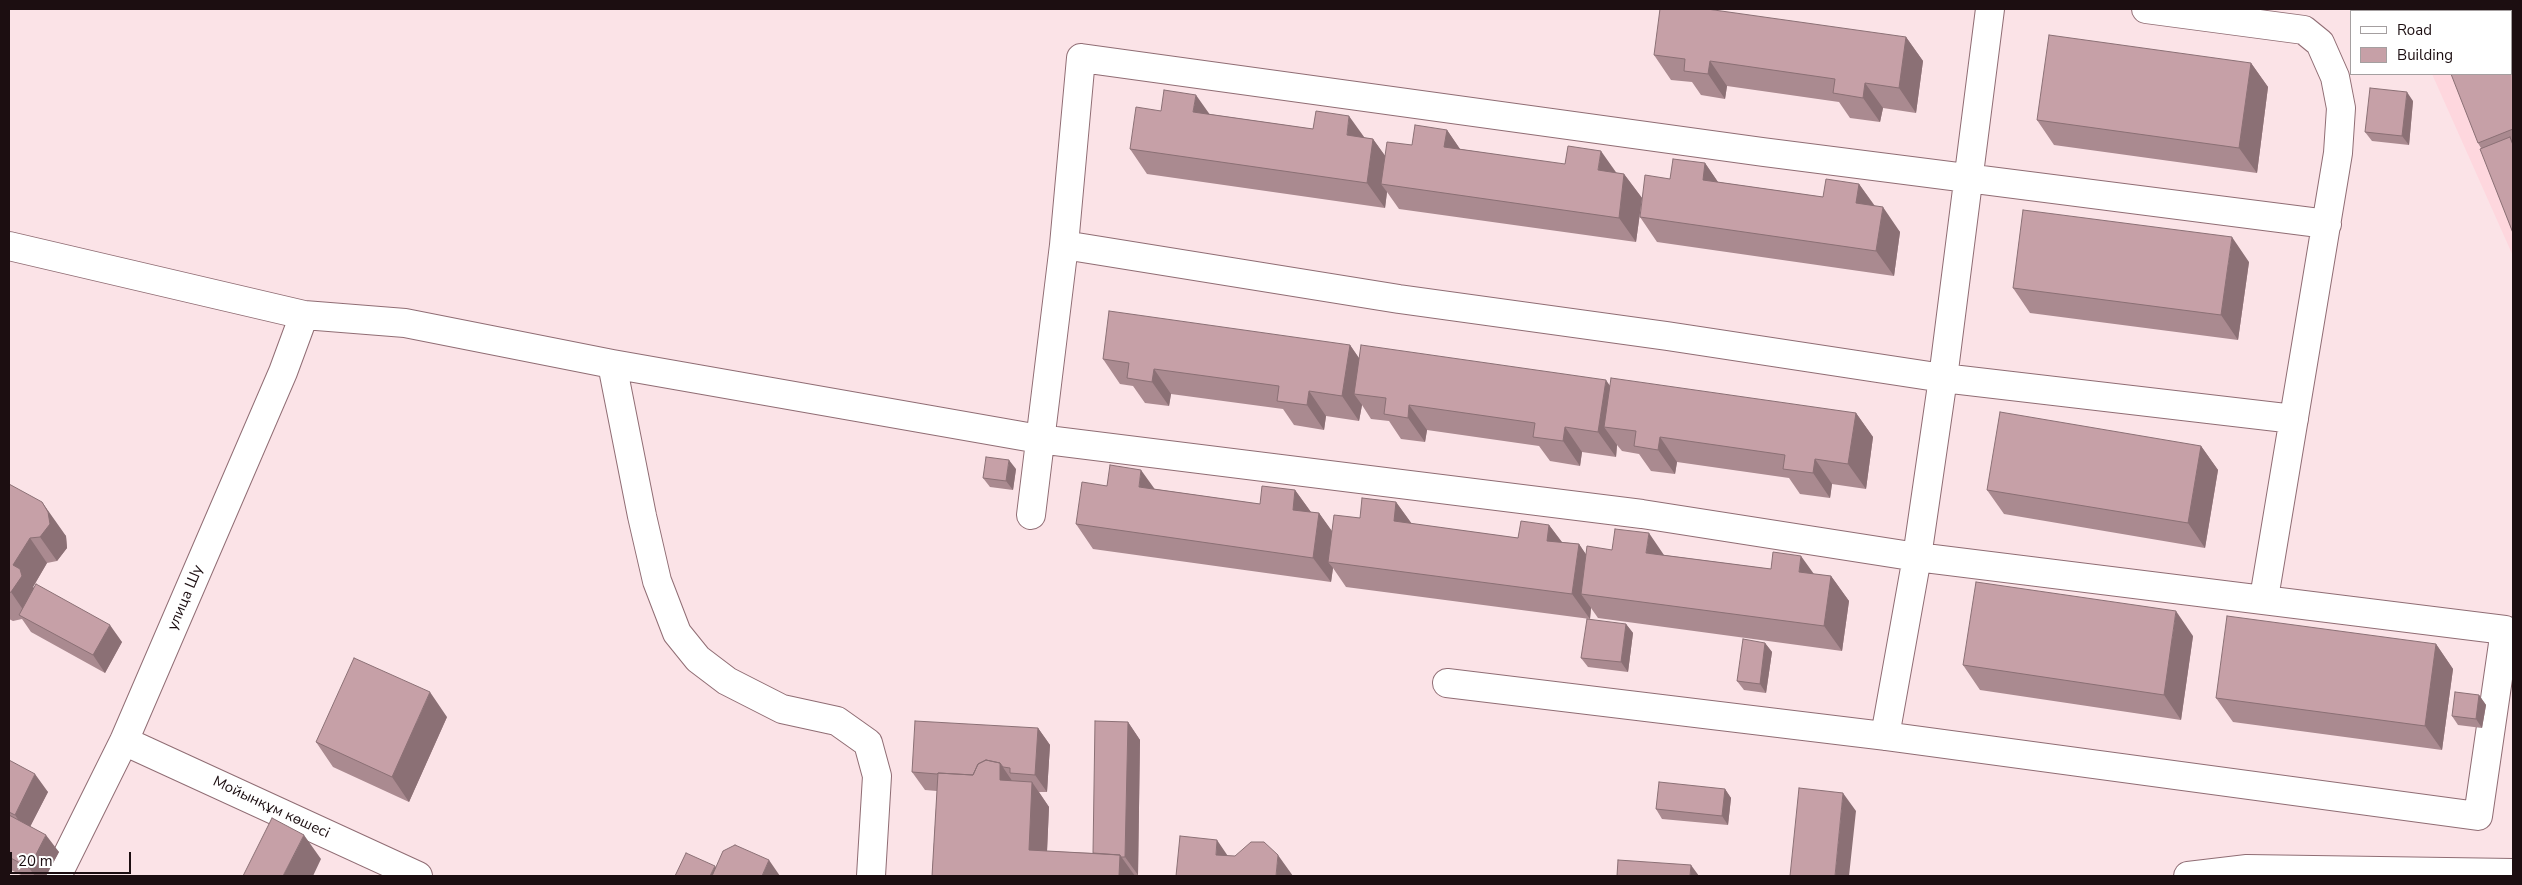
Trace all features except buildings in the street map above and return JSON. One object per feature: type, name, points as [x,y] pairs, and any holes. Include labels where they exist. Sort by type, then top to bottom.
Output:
[{"type":"street","points":[[1885,736],[1917,557],[1943,378],[1990,9]]},
{"type":"street","points":[[2146,9],[2304,30],[2320,43],[2335,77],[2341,108],[2338,153],[2264,598]]},
{"type":"street","points":[[1031,514],[1064,245],[1081,58],[1968,179],[2327,224]]},
{"type":"street","points":[[1064,245],[1399,299],[1667,336],[1943,378],[2294,419]]},
{"type":"street","points":[[9,246],[304,315],[405,324],[612,364],[1039,439],[1642,514],[1917,557],[2264,598],[2505,630],[2478,816],[1885,736],[1447,683]]},
{"type":"street","name":"улица Шу","points":[[57,876],[124,741],[283,372],[304,315]]},
{"type":"street","points":[[612,364],[648,544],[657,581],[677,633],[698,659],[728,681],[782,709],[837,721],[868,743],[877,776],[871,876]]},
{"type":"street","name":"Мойынқұм көшесі","points":[[124,741],[418,876]]},
{"type":"street","points":[[2188,876],[2247,870],[2513,873]]},
{"type":"shaded area","points":[[2403,9],[2510,10],[2404,10]]},
{"type":"shaded area","points":[[2512,13],[2513,15],[2513,256],[2432,75],[2512,75]]}]
